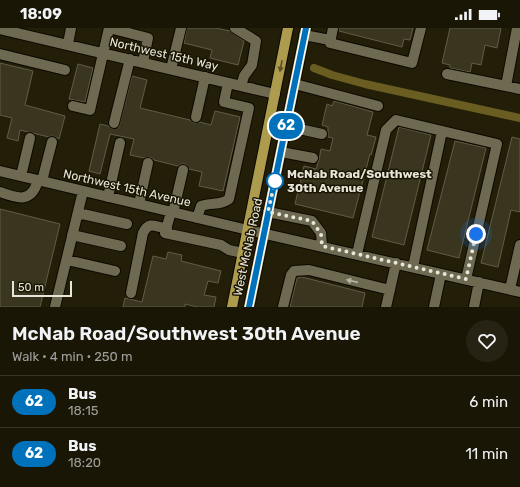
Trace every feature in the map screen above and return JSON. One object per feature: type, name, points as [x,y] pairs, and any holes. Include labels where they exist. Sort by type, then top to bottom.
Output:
[{"type":"main road","name":"West McNab Road","points":[[232,307],[288,28]]},
{"type":"main road","name":"West McNab Road","points":[[249,307],[305,31]]},
{"type":"street","name":"Northwest 15th Way","points":[[0,28],[34,32],[68,44],[275,94]]},
{"type":"street","points":[[68,44],[71,28]]},
{"type":"street","points":[[73,106],[90,110],[109,28],[148,38],[143,62]]},
{"type":"street","points":[[171,69],[181,28]]},
{"type":"street","points":[[235,28],[256,40],[252,65],[244,76],[241,86]]},
{"type":"street","points":[[330,40],[333,28]]},
{"type":"street","points":[[305,31],[330,40],[330,43],[412,63],[421,28]]},
{"type":"street","points":[[506,86],[519,28]]},
{"type":"street","points":[[0,54],[65,70]]},
{"type":"street","points":[[114,123],[130,59]]},
{"type":"street","points":[[447,74],[520,89]]},
{"type":"street","points":[[196,116],[205,77]]},
{"type":"street","points":[[197,218],[201,206],[208,203],[223,203],[229,199],[249,108],[224,102],[228,82]]},
{"type":"street","points":[[295,84],[378,106]]},
{"type":"street","points":[[356,254],[386,130],[396,120],[498,144],[466,279]]},
{"type":"street","points":[[286,126],[322,134]]},
{"type":"street","points":[[413,267],[442,131]]},
{"type":"street","points":[[21,176],[30,138]]},
{"type":"street","points":[[0,192],[24,198],[31,195],[40,181],[52,142]]},
{"type":"street","points":[[108,197],[120,143]]},
{"type":"street","points":[[281,152],[313,158]]},
{"type":"street","points":[[139,204],[148,163]]},
{"type":"street","points":[[183,170],[165,233],[221,245],[229,250],[243,253]]},
{"type":"street","name":"Northwest 15th Avenue","points":[[0,171],[515,291]]},
{"type":"street","points":[[56,307],[83,191]]},
{"type":"street","points":[[268,212],[312,221],[321,234],[322,246]]},
{"type":"street","points":[[78,213],[127,224]]},
{"type":"street","points":[[131,293],[143,233],[146,227],[151,225],[167,229]]},
{"type":"street","points":[[72,235],[121,246]]},
{"type":"street","points":[[515,291],[520,246]]},
{"type":"street","points":[[67,260],[115,271]]},
{"type":"street","points":[[386,307],[396,263]]},
{"type":"street","points":[[284,307],[291,275],[294,271],[309,270],[390,290]]},
{"type":"street","points":[[434,307],[441,274]]},
{"type":"street","points":[[476,306],[479,282]]},
{"type":"building","points":[[187,28],[216,28],[230,31],[244,41],[238,65],[210,58],[212,50],[184,43]]},
{"type":"building","points":[[339,28],[413,28],[410,40],[404,39],[402,47],[339,31]]},
{"type":"building","points":[[450,28],[501,28],[497,48],[485,45],[481,65],[472,63],[470,72],[450,68],[450,65],[442,63]]},
{"type":"building","points":[[0,63],[33,71],[25,105],[65,116],[59,139],[53,136],[49,137],[20,130],[18,141],[7,138],[12,118],[0,115]]},
{"type":"building","points":[[78,64],[93,68],[85,102],[69,99]]},
{"type":"building","points":[[132,76],[147,80],[140,108],[190,120],[194,123],[200,122],[211,125],[215,111],[240,117],[223,191],[199,186],[202,172],[189,169],[185,164],[178,166],[154,160],[150,157],[144,158],[130,155],[134,139],[110,134],[100,174],[89,171],[100,124],[113,129],[119,127]]},
{"type":"building","points":[[334,101],[373,112],[367,135],[376,137],[353,218],[295,204],[304,166],[316,169],[321,149],[330,151],[333,138],[328,137],[328,127],[322,125],[327,104],[332,106]]},
{"type":"building","points":[[399,127],[431,135],[404,245],[372,237]]},
{"type":"building","points":[[512,137],[520,139],[520,212],[511,210],[498,267],[481,263]]},
{"type":"building","points":[[455,141],[486,148],[459,258],[427,250]]},
{"type":"building","points":[[0,209],[60,224],[40,307],[0,307]]},
{"type":"building","points":[[168,252],[182,255],[181,261],[221,271],[218,283],[208,281],[204,295],[216,297],[214,307],[197,307],[185,304],[185,307],[123,307],[125,298],[142,302],[153,256],[166,259]]},
{"type":"building","points":[[302,277],[365,293],[362,307],[290,307],[297,278]]},
{"type":"waterway","points":[[314,68],[332,75],[365,84],[520,118]]},
{"type":"bus line","name":"62","points":[[249,307],[306,28]]},
{"type":"place","name":"McNab Road/Southwest 30th Avenue","points":[[275,181]]},
{"type":"route","points":[[275,181],[268,212],[312,221],[321,234],[322,246],[466,279],[476,234]]}]
